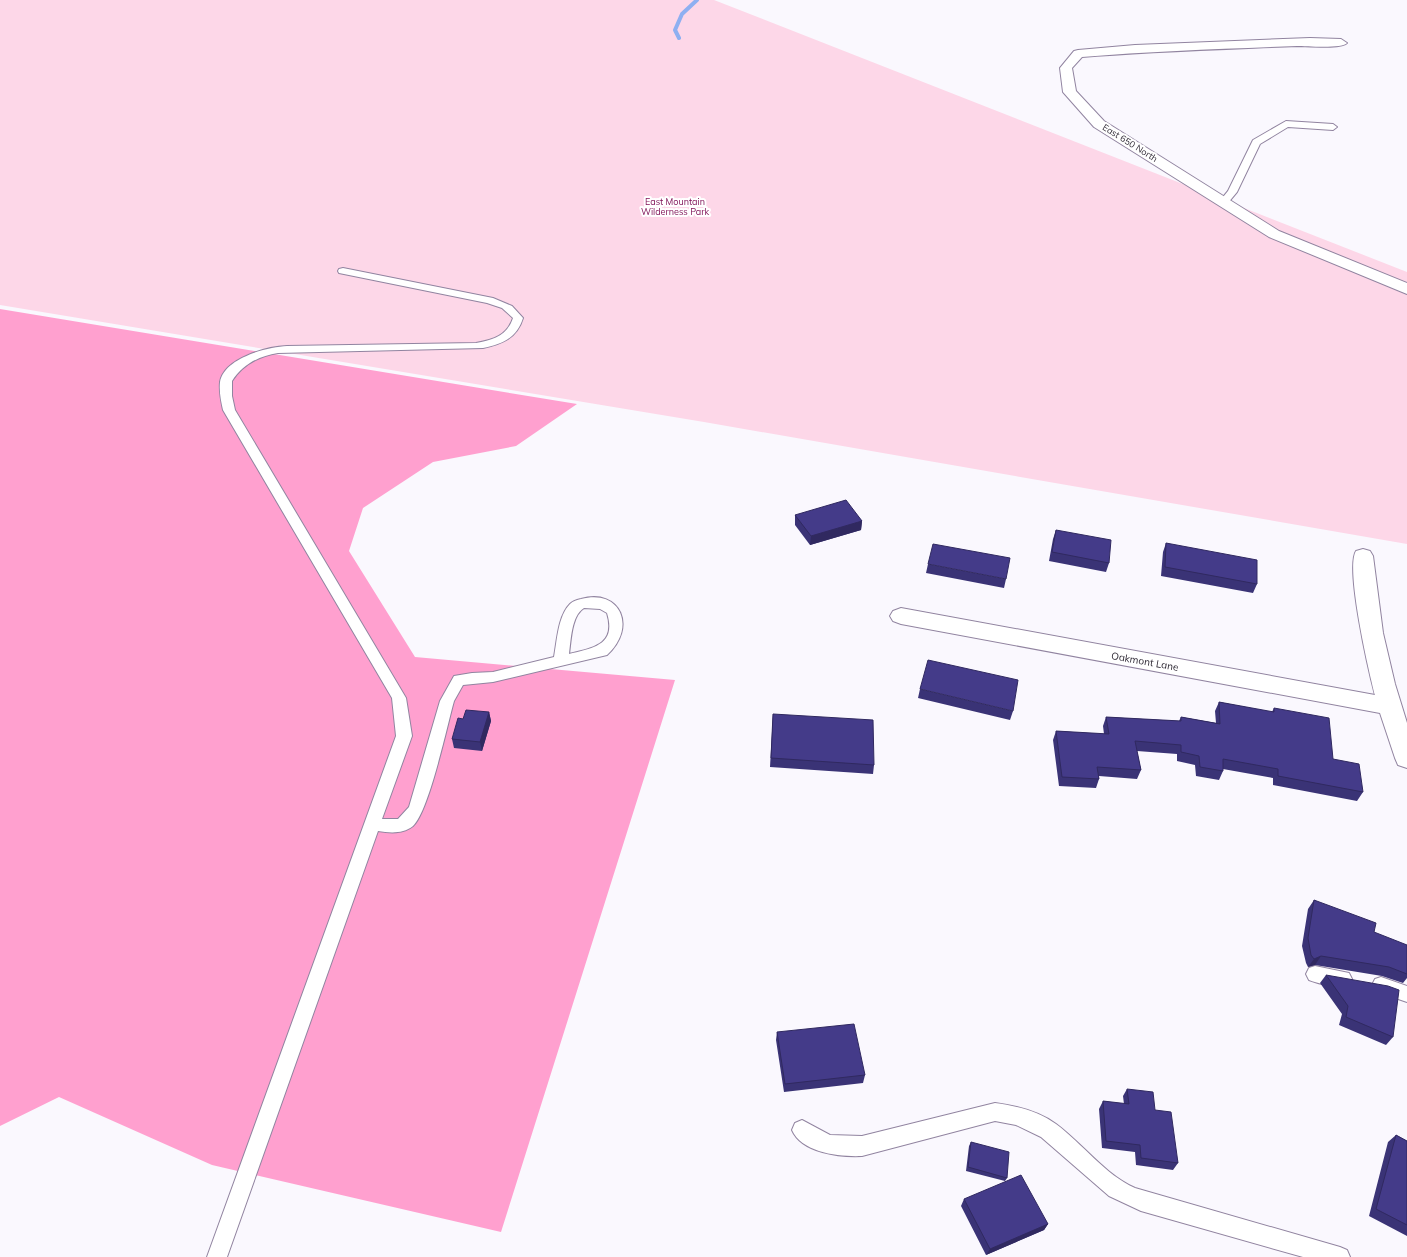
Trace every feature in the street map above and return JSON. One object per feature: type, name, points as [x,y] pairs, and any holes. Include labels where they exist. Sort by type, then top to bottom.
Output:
[{"type":"street","name":"East 650 North","points":[[1341,43],[1310,42],[1135,49],[1078,54],[1066,68],[1070,92],[1099,124],[1262,227],[1284,239],[1407,289]]},
{"type":"street","points":[[1363,556],[1369,622],[1376,659],[1389,706],[1407,758]]},
{"type":"street","name":"Oakmont Lane","points":[[901,616],[1389,706]]},
{"type":"lane","points":[[1224,202],[1232,192],[1256,142],[1286,124],[1333,127]]},
{"type":"lane","points":[[217,1257],[404,736],[399,698],[229,410],[226,396],[226,381],[240,364],[258,354],[267,351],[287,349],[476,346],[503,339],[517,325],[518,318],[513,310],[505,305],[489,300],[344,271]]},
{"type":"lane","points":[[373,824],[398,827],[408,822],[412,817],[417,808],[447,701],[453,688],[459,680],[493,677],[561,660]]},
{"type":"lane","points":[[1315,974],[1382,985],[1407,994]]},
{"type":"lane","points":[[802,1130],[825,1144],[843,1147],[862,1146],[995,1112],[1010,1113],[1027,1118],[1053,1133],[1116,1190],[1141,1201],[1340,1257]]},
{"type":"green space","name":"East Mountain Wilderness Park","points":[[0,0],[714,0],[1407,272],[1407,544],[704,422],[0,305]]},
{"type":"shaded area","points":[[0,309],[577,404],[516,446],[433,462],[363,508],[349,551],[415,657],[675,680],[501,1232],[212,1165],[59,1097],[0,1126]]},
{"type":"building","points":[[846,500],[862,521],[811,536],[795,515]]},
{"type":"building","points":[[1056,530],[1111,540],[1109,563],[1052,552]]},
{"type":"building","points":[[1166,543],[1257,560],[1257,584],[1165,567]]},
{"type":"building","points":[[933,544],[1010,558],[1006,579],[928,564]]},
{"type":"building","points":[[928,660],[1018,680],[1013,711],[920,689]]},
{"type":"building","points":[[1219,702],[1274,712],[1274,708],[1329,718],[1333,759],[1359,764],[1363,792],[1278,776],[1278,769],[1223,759],[1223,771],[1200,767],[1199,756],[1181,752],[1181,745],[1135,741],[1141,770],[1097,767],[1099,779],[1062,777],[1056,731],[1109,734],[1106,717],[1181,721],[1181,717],[1220,724]]},
{"type":"building","points":[[466,710],[489,712],[480,742],[452,739],[458,718],[463,719]]},
{"type":"building","points":[[773,714],[873,720],[874,765],[771,758]]},
{"type":"building","points":[[1314,900],[1376,923],[1374,932],[1407,945],[1407,974],[1389,967],[1321,956],[1314,959],[1311,955],[1308,938]]},
{"type":"building","points":[[1326,975],[1388,986],[1399,990],[1393,1037],[1346,1017],[1348,1006]]},
{"type":"building","points":[[854,1024],[865,1075],[785,1084],[777,1032]]},
{"type":"building","points":[[1127,1089],[1153,1092],[1155,1110],[1171,1112],[1178,1163],[1141,1158],[1140,1145],[1106,1141],[1103,1101],[1129,1104]]},
{"type":"building","points":[[1396,1135],[1407,1141],[1407,1225],[1376,1209]]},
{"type":"building","points":[[971,1142],[1009,1152],[1007,1178],[968,1167]]},
{"type":"building","points":[[1021,1175],[1048,1224],[990,1249],[964,1199]]},
{"type":"waterway","points":[[679,38],[675,30],[682,14],[697,0]]}]
